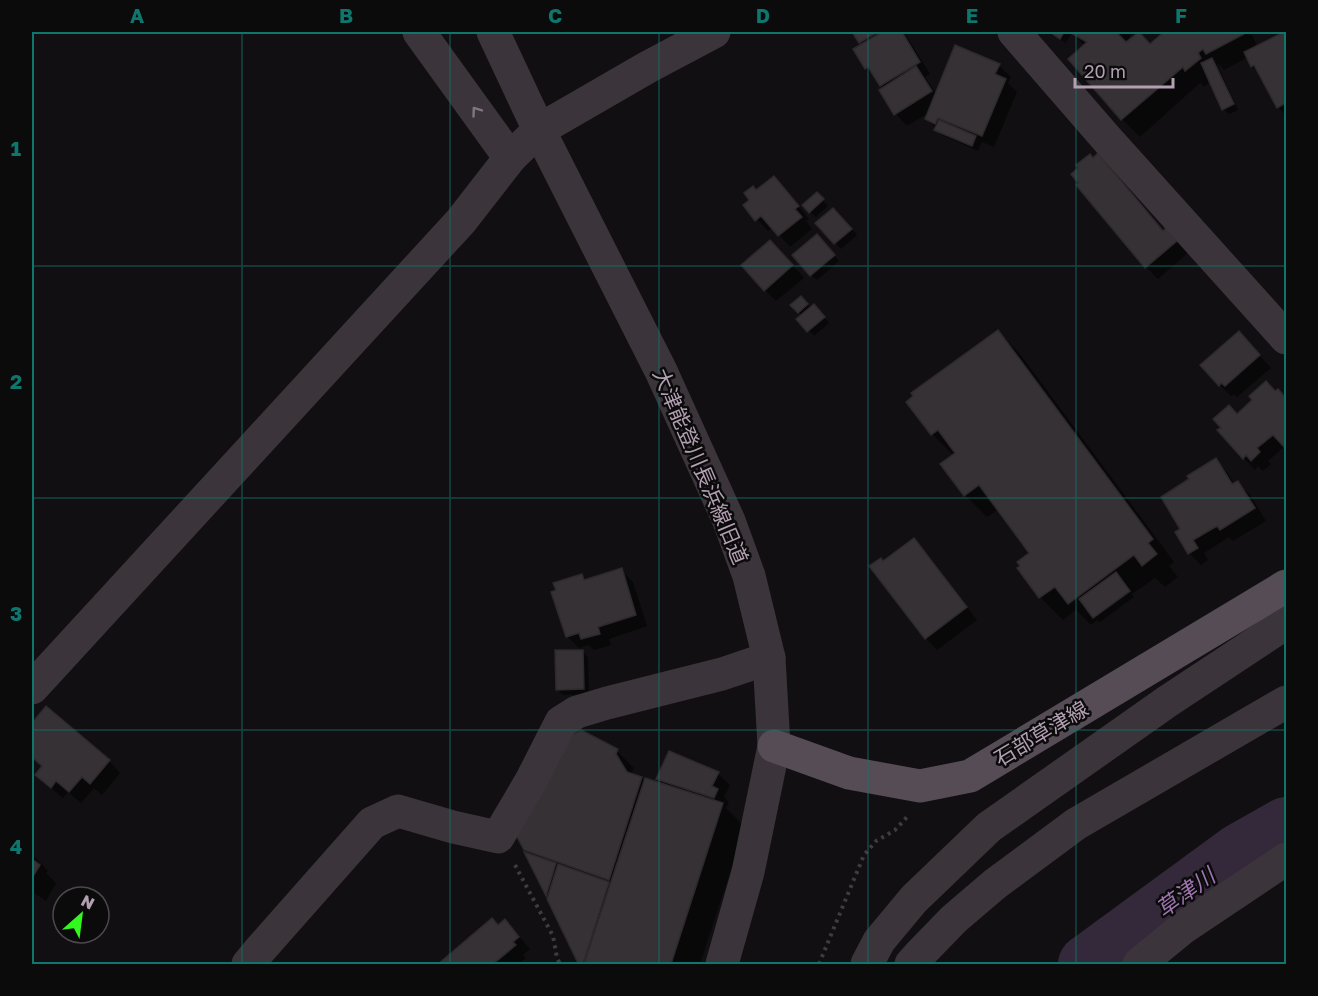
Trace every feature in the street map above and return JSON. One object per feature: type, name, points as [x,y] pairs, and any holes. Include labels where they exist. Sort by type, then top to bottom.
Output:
[{"type":"main road","name":"石部草津線","points":[[774,746],[849,773],[920,786],[970,776],[1287,585]]},
{"type":"street","points":[[419,32],[510,158]]},
{"type":"street","name":"大津能登川長浜線旧道","points":[[493,32],[539,130],[661,371],[729,521],[749,576],[769,658],[774,746],[748,872],[722,964]]},
{"type":"street","points":[[32,688],[462,221],[510,158],[539,130],[714,32]]},
{"type":"street","points":[[1014,32],[1106,138],[1287,338]]},
{"type":"street","points":[[867,964],[879,941],[914,899],[990,827],[1168,701],[1287,623]]},
{"type":"street","points":[[248,964],[372,823],[398,812],[498,837],[531,781],[561,722],[577,712],[722,674],[769,658]]},
{"type":"street","points":[[911,964],[954,919],[995,884],[1076,824],[1287,702]]},
{"type":"street","points":[[1139,964],[1183,928],[1287,859]]},
{"type":"path","points":[[819,964],[864,855],[876,841],[896,830],[914,809],[920,786]]},
{"type":"path","points":[[498,837],[522,875],[553,936],[560,964]]},
{"type":"building","points":[[852,32],[878,32],[859,43]]},
{"type":"building","points":[[882,32],[902,32],[920,62],[880,86],[868,67],[865,69],[853,49]]},
{"type":"building","points":[[1052,32],[1064,32],[1060,39]]},
{"type":"building","points":[[1069,32],[1116,32],[1126,42],[1139,32],[1150,44],[1164,32],[1243,32],[1244,34],[1206,54],[1203,49],[1198,53],[1201,58],[1185,71],[1183,67],[1121,120],[1068,59],[1087,42]]},
{"type":"building","points":[[1286,32],[1286,103],[1277,108],[1254,65],[1251,67],[1244,52]]},
{"type":"building","points":[[955,45],[1000,64],[995,74],[1006,79],[982,136],[938,118],[935,124],[925,119]]},
{"type":"building","points":[[1212,58],[1234,104],[1222,110],[1201,63]]},
{"type":"building","points":[[916,66],[932,91],[894,115],[879,90]]},
{"type":"building","points":[[939,120],[976,136],[972,146],[934,130]]},
{"type":"building","points":[[1098,153],[1163,231],[1166,228],[1177,241],[1145,268],[1076,185],[1078,183],[1071,174],[1078,168],[1076,165],[1090,154],[1093,158]]},
{"type":"building","points":[[774,176],[799,206],[795,209],[802,217],[778,236],[761,216],[755,221],[743,205],[749,200],[744,193],[753,186],[756,190]]},
{"type":"building","points":[[817,192],[824,199],[809,213],[802,205]]},
{"type":"building","points":[[833,208],[852,229],[834,244],[815,223]]},
{"type":"building","points":[[817,234],[835,255],[810,276],[792,255]]},
{"type":"building","points":[[770,240],[793,265],[764,291],[741,265]]},
{"type":"building","points":[[801,296],[808,304],[798,313],[790,305]]},
{"type":"building","points":[[814,304],[825,317],[807,332],[796,319]]},
{"type":"building","points":[[998,330],[1153,539],[1148,543],[1157,554],[1142,566],[1134,555],[1068,604],[1055,587],[1039,598],[1017,568],[1020,566],[1017,562],[1029,553],[979,485],[964,496],[940,464],[955,453],[938,430],[931,435],[906,402],[913,396],[911,393]]},
{"type":"building","points":[[1239,331],[1260,355],[1225,386],[1221,383],[1219,386],[1200,365]]},
{"type":"building","points":[[1266,381],[1286,398],[1286,449],[1273,435],[1257,448],[1260,452],[1251,461],[1246,455],[1243,459],[1217,430],[1221,428],[1213,419],[1229,405],[1237,414],[1252,400],[1249,396]]},
{"type":"building","points":[[1216,458],[1232,484],[1238,481],[1255,508],[1220,530],[1217,526],[1193,540],[1198,548],[1188,554],[1175,532],[1180,529],[1161,497],[1189,479],[1187,476]]},
{"type":"building","points":[[914,538],[967,607],[925,639],[869,566],[881,558],[883,561]]},
{"type":"building","points":[[622,568],[636,615],[598,627],[600,634],[581,639],[579,633],[566,637],[551,592],[556,590],[553,583],[582,574],[584,580]]},
{"type":"building","points":[[1116,572],[1130,591],[1093,618],[1079,599]]},
{"type":"building","points":[[555,650],[583,650],[584,689],[556,690]]},
{"type":"building","points":[[46,706],[110,760],[90,784],[82,777],[69,792],[56,781],[51,788],[35,775],[42,766],[32,757],[32,723]]},
{"type":"building","points":[[581,730],[618,749],[616,754],[627,772],[642,777],[609,880],[524,850],[516,835],[567,737]]},
{"type":"building","points":[[669,751],[719,772],[712,786],[718,789],[714,798],[656,779]]},
{"type":"building","points":[[645,778],[723,803],[671,964],[584,964]]},
{"type":"building","points":[[524,852],[556,863],[546,896]]},
{"type":"building","points":[[32,859],[40,865],[32,878]]},
{"type":"building","points":[[558,864],[609,882],[583,964],[578,963],[547,899]]},
{"type":"building","points":[[492,918],[498,925],[505,919],[519,937],[513,942],[516,945],[493,964],[438,964]]},
{"type":"waterway","name":"草津川","points":[[1087,964],[1240,852],[1286,826]]}]
